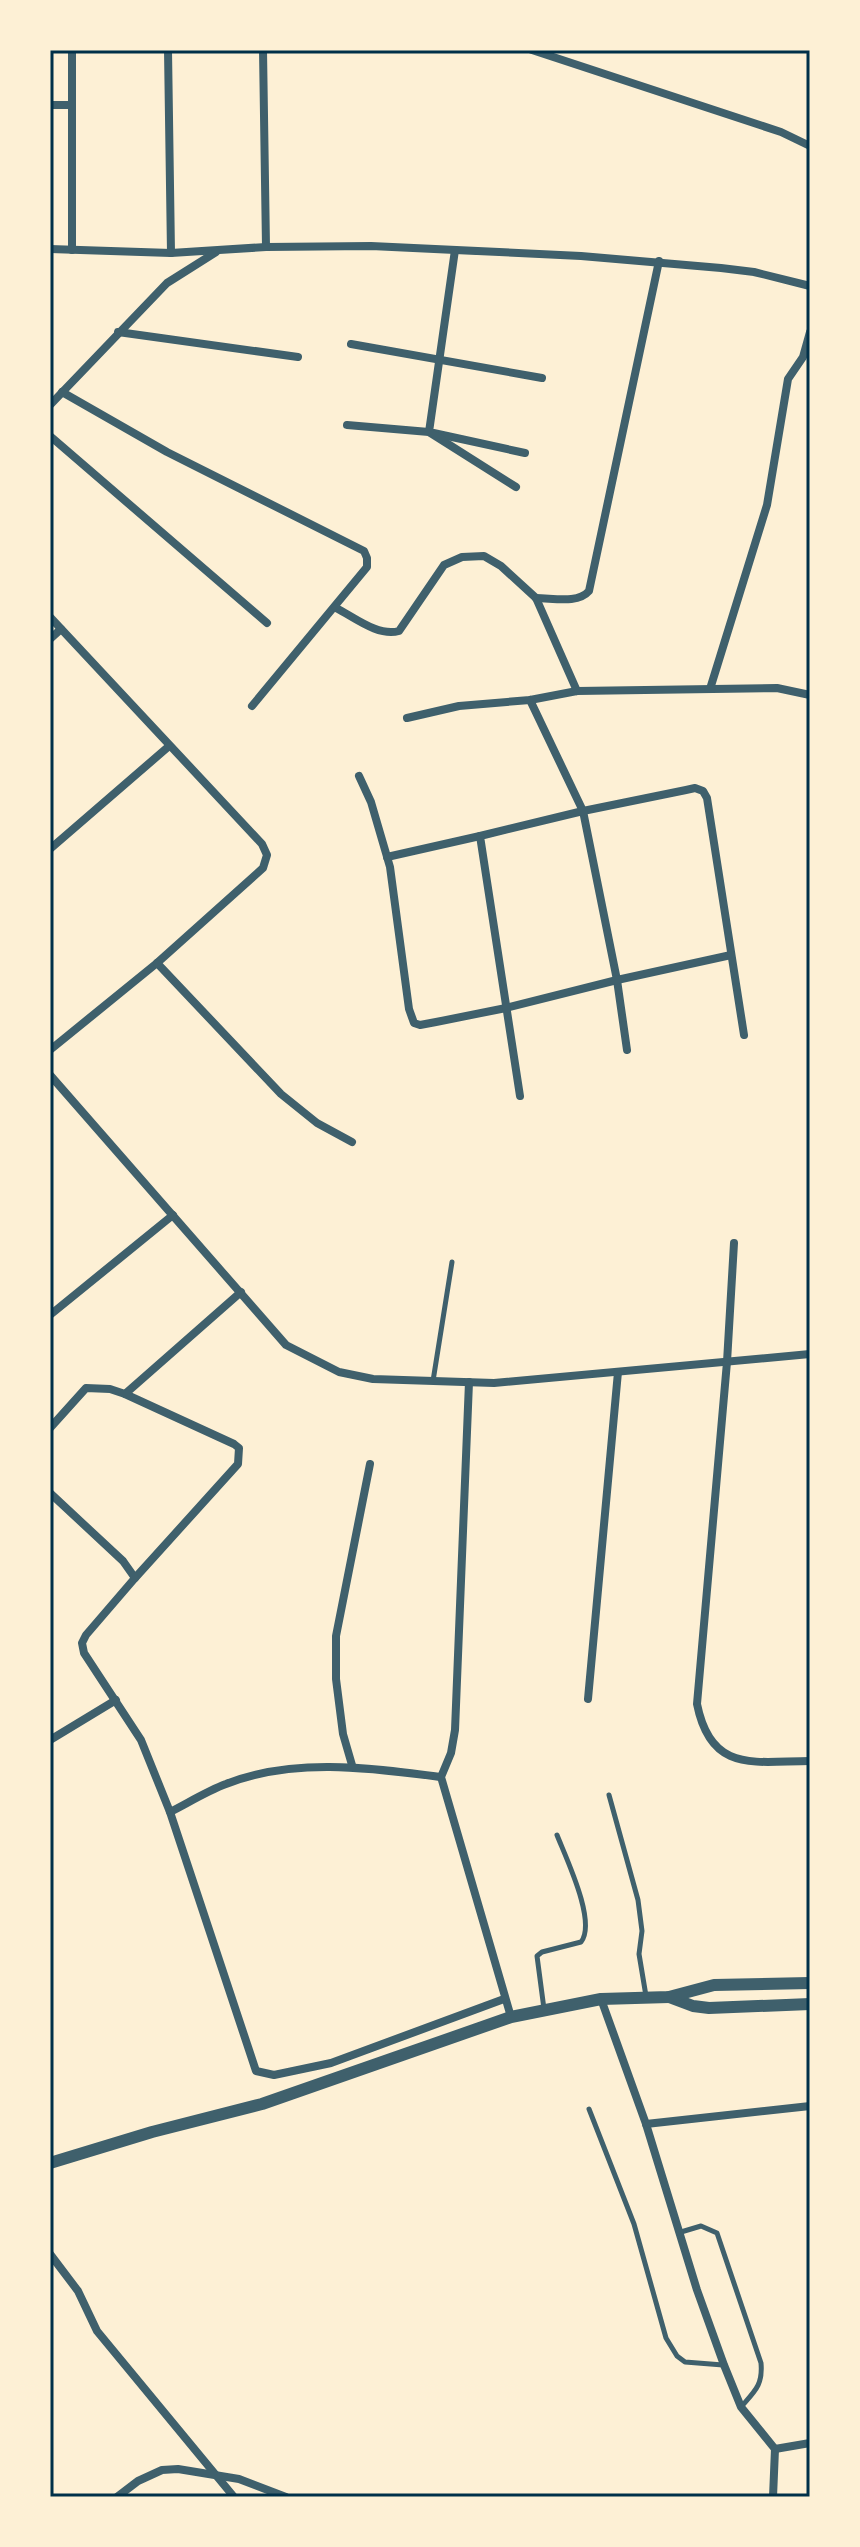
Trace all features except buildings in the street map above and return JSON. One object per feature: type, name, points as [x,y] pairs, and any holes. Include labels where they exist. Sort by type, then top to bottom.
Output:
[{"type":"street","points":[[72,50],[72,250]]},
{"type":"street","points":[[168,50],[171,253]]},
{"type":"street","points":[[263,50],[266,247]]},
{"type":"street","points":[[532,50],[781,132],[810,146]]},
{"type":"street","points":[[50,105],[71,105]]},
{"type":"street","points":[[50,249],[171,253],[266,247],[371,246],[455,250],[659,261],[754,272],[810,286]]},
{"type":"street","points":[[429,432],[455,250]]},
{"type":"street","points":[[50,405],[167,283],[216,251]]},
{"type":"street","points":[[536,598],[578,599],[589,591],[659,261]]},
{"type":"street","points":[[118,332],[298,357]]},
{"type":"street","points":[[710,689],[767,505],[788,379],[803,357],[810,332]]},
{"type":"street","points":[[351,344],[542,378]]},
{"type":"street","points":[[62,392],[167,452],[364,551],[367,567],[252,706]]},
{"type":"street","points":[[347,425],[429,432],[525,453]]},
{"type":"street","points":[[429,432],[516,487]]},
{"type":"street","points":[[50,436],[267,623]]},
{"type":"street","points":[[336,608],[390,634],[399,631],[444,565],[474,555],[494,560],[536,598],[577,691]]},
{"type":"street","points":[[50,617],[168,747],[262,844],[267,855],[263,868],[157,963],[50,1050]]},
{"type":"street","points":[[50,639],[61,629]]},
{"type":"street","points":[[407,718],[459,706],[530,700],[577,691],[777,688],[810,695]]},
{"type":"street","points":[[530,700],[583,811],[617,980],[627,1050]]},
{"type":"street","points":[[50,849],[168,747]]},
{"type":"street","points":[[359,776],[371,802],[387,857],[409,1009],[414,1023],[436,1022],[506,1008],[731,955]]},
{"type":"street","points":[[387,857],[583,811],[695,788],[703,791],[707,798],[744,1035]]},
{"type":"street","points":[[480,836],[520,1096]]},
{"type":"street","points":[[157,963],[281,1094],[317,1123],[352,1142]]},
{"type":"street","points":[[50,1075],[286,1345],[339,1372],[373,1379],[494,1383],[810,1354]]},
{"type":"street","points":[[50,1315],[173,1215]]},
{"type":"street","points":[[734,1243],[727,1362],[697,1704],[700,1719],[708,1733],[729,1758],[745,1762],[810,1761]]},
{"type":"street","points":[[125,1394],[241,1292]]},
{"type":"street","points":[[588,1699],[618,1372]]},
{"type":"street","points":[[469,1382],[455,1730],[451,1753],[441,1777],[511,2017]]},
{"type":"street","points":[[50,1428],[86,1388],[110,1389],[239,1448],[238,1464],[135,1578],[82,1643],[84,1653],[141,1740],[170,1812],[256,2071],[274,2075],[331,2063],[504,1999]]},
{"type":"street","points":[[352,1765],[341,1720],[336,1679],[336,1636],[370,1464]]},
{"type":"street","points":[[50,1493],[123,1561],[135,1578]]},
{"type":"street","points":[[50,1740],[116,1700]]},
{"type":"street","points":[[170,1812],[227,1783],[275,1771],[352,1765],[441,1777]]},
{"type":"street","points":[[50,2163],[152,2132],[262,2104],[511,2017],[601,1999],[669,1997],[714,1985],[810,1983]]},
{"type":"street","points":[[669,1997],[709,2008],[810,2004]]},
{"type":"street","points":[[601,1999],[646,2124],[697,2290],[724,2365],[741,2407],[775,2449],[773,2497]]},
{"type":"street","points":[[646,2124],[810,2106]]},
{"type":"street","points":[[50,2254],[78,2291],[97,2331],[234,2497]]},
{"type":"street","points":[[775,2449],[810,2443]]},
{"type":"street","points":[[117,2497],[138,2481],[162,2470],[178,2469],[239,2479],[286,2497]]},
{"type":"lane","points":[[433,1381],[452,1262]]},
{"type":"lane","points":[[609,1795],[638,1900],[642,1931],[639,1954],[646,1997]]},
{"type":"lane","points":[[544,2010],[537,1956],[581,1942],[586,1930],[584,1911],[557,1835]]},
{"type":"lane","points":[[589,2109],[634,2224],[666,2338],[677,2356],[685,2362],[724,2365]]},
{"type":"lane","points":[[681,2232],[701,2226],[717,2233],[732,2276],[763,2377],[741,2407]]}]
